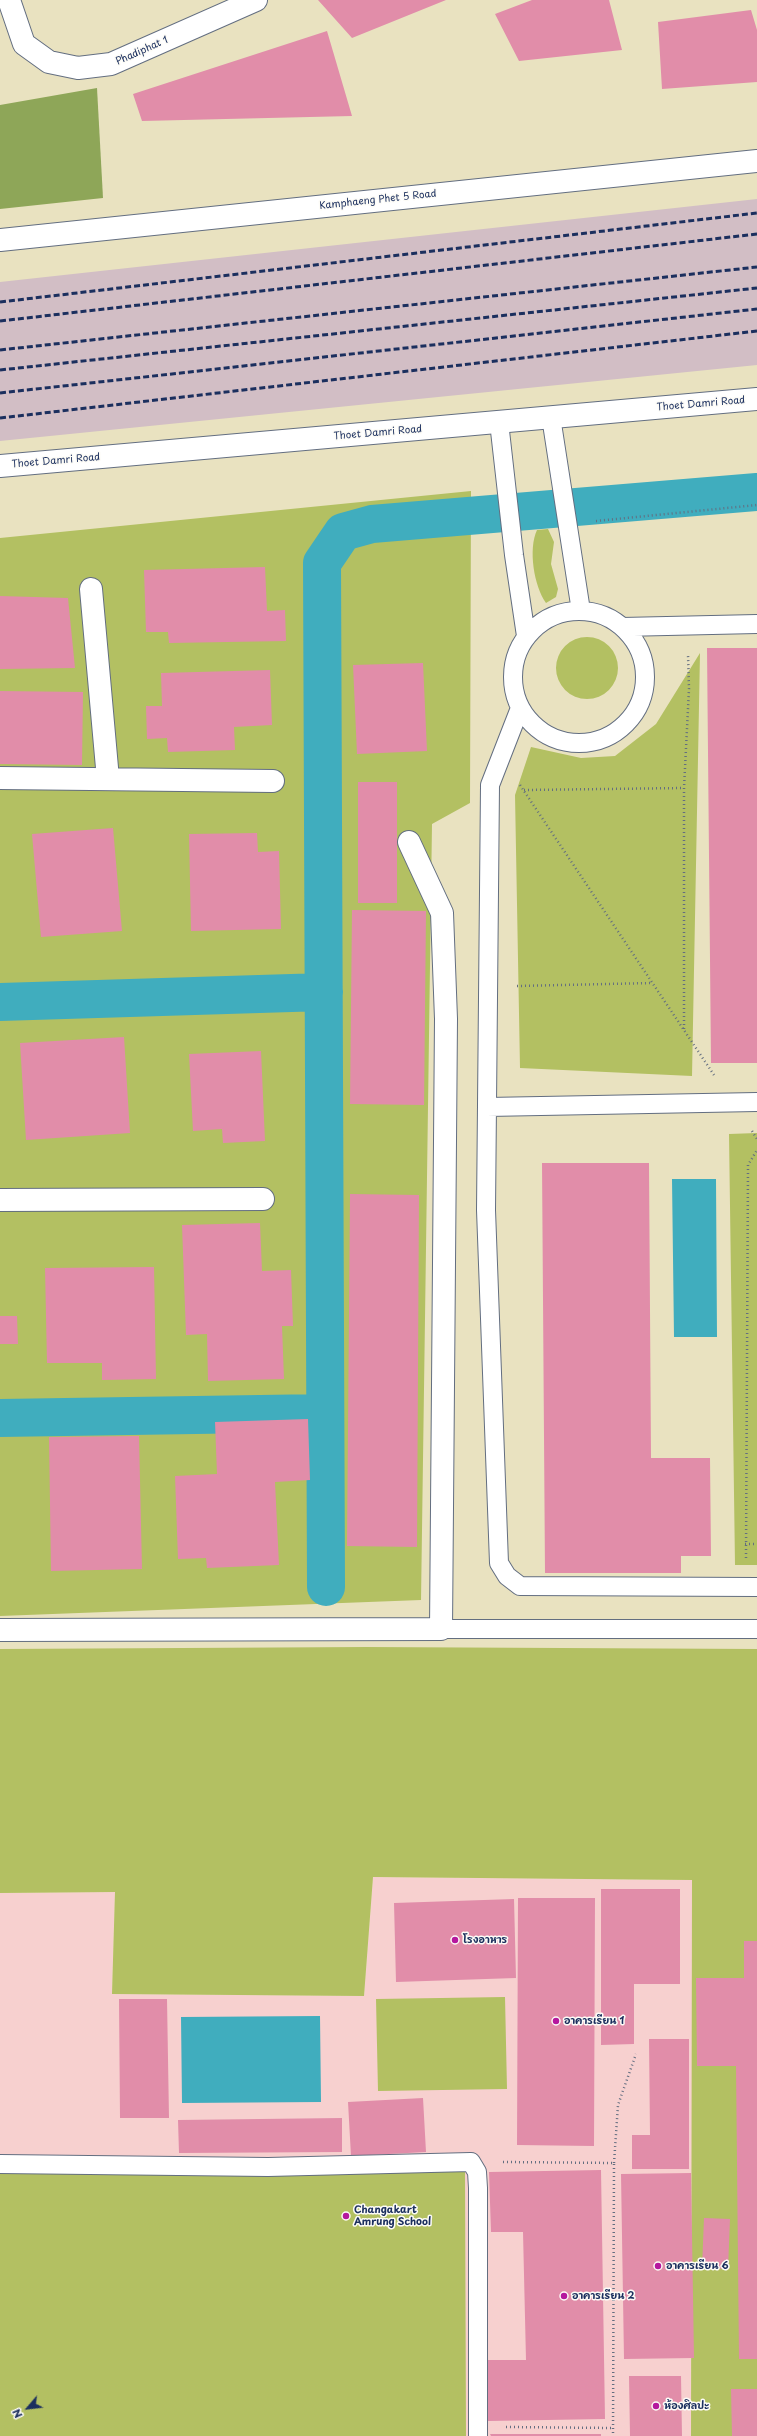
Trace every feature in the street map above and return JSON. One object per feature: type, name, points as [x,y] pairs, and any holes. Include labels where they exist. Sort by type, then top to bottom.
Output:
[{"type":"street","name":"Phadiphat 1","points":[[9,0],[24,44],[50,62],[78,68],[111,64],[256,0]]},
{"type":"street","name":"Kamphaeng Phet 5 Road","points":[[0,240],[757,161]]},
{"type":"street","name":"Thoet Damri Road","points":[[0,466],[757,399]]},
{"type":"street","points":[[91,589],[108,779]]},
{"type":"street","points":[[0,778],[273,781]]},
{"type":"street","points":[[0,1630],[441,1629],[446,1027],[442,913],[409,842]]},
{"type":"street","points":[[0,1200],[262,1199]]},
{"type":"lane","points":[[551,417],[566,524],[581,611]]},
{"type":"lane","points":[[498,422],[514,555],[526,636]]},
{"type":"lane","points":[[581,611],[603,616],[622,627],[635,644],[644,664],[645,684],[640,705],[628,723],[611,736],[591,743],[563,741],[550,737],[532,725],[520,708],[514,690],[513,671],[517,652],[526,636],[541,622],[560,614],[581,611]]},
{"type":"lane","points":[[622,627],[757,624]]},
{"type":"lane","points":[[520,708],[490,785],[486,1218],[499,1563],[507,1576],[520,1586],[752,1587]]},
{"type":"lane","points":[[487,1107],[757,1102]]},
{"type":"lane","points":[[441,1629],[757,1629]]},
{"type":"lane","points":[[0,2164],[268,2167],[471,2162],[477,2172],[478,2431]]},
{"type":"path","points":[[566,524],[757,505]]},
{"type":"path","points":[[684,1030],[684,788],[689,689],[688,626]]},
{"type":"path","points":[[501,756],[757,1138]]},
{"type":"path","points":[[524,790],[684,788]]},
{"type":"path","points":[[488,986],[653,983]]},
{"type":"path","points":[[752,1587],[745,1544],[748,1165],[757,1150]]},
{"type":"path","points":[[745,1544],[757,1544]]},
{"type":"path","points":[[613,2436],[614,2163],[618,2105],[636,2054]]},
{"type":"path","points":[[471,2162],[614,2163]]},
{"type":"path","points":[[478,2431],[613,2428]]},
{"type":"shaded area","points":[[757,199],[757,365],[0,441],[0,282]]},
{"type":"shaded area","name":"Changakart Amrung School","points":[[373,1877],[693,1880],[691,2436],[0,2436],[0,1893],[115,1892],[112,1994],[364,1996]]},
{"type":"green space","points":[[97,88],[103,198],[0,209],[0,105]]},
{"type":"green space","points":[[471,491],[470,803],[432,824],[421,1600],[0,1616],[0,538]]},
{"type":"green space","points":[[548,529],[554,542],[551,564],[558,589],[556,597],[546,603],[538,587],[534,567],[533,547],[537,530]]},
{"type":"green space","points":[[587,637],[599,639],[609,646],[616,656],[618,668],[616,680],[609,690],[599,697],[587,699],[575,697],[565,690],[558,680],[556,668],[558,656],[565,646],[575,639]]},
{"type":"green space","points":[[700,653],[692,1076],[520,1068],[515,795],[531,747],[581,758],[615,756],[656,724]]},
{"type":"green space","points":[[757,1133],[757,1565],[735,1565],[729,1134]]},
{"type":"green space","points":[[366,1647],[757,1649],[757,2436],[691,2436],[692,1880],[373,1877],[364,1996],[112,1994],[115,1892],[0,1893],[0,1649]]},
{"type":"green space","points":[[505,1997],[507,2089],[378,2091],[376,1999]]},
{"type":"green space","points":[[0,2169],[465,2170],[466,2436],[0,2436]]},
{"type":"water","points":[[672,1179],[716,1179],[717,1337],[674,1337]]},
{"type":"water","points":[[320,2016],[321,2102],[182,2103],[181,2017]]},
{"type":"building","points":[[318,0],[446,0],[352,38]]},
{"type":"building","points":[[532,0],[609,0],[622,50],[519,61],[495,14]]},
{"type":"building","points":[[751,10],[757,30],[757,82],[662,89],[658,22]]},
{"type":"building","points":[[327,31],[352,116],[142,121],[133,94]]},
{"type":"building","points":[[265,567],[267,611],[285,610],[286,641],[169,643],[168,632],[146,632],[144,570]]},
{"type":"building","points":[[0,596],[68,598],[75,668],[0,669]]},
{"type":"building","points":[[707,648],[757,648],[757,1063],[711,1063]]},
{"type":"building","points":[[423,663],[427,751],[357,754],[353,665]]},
{"type":"building","points":[[270,670],[272,725],[234,727],[235,750],[168,752],[167,738],[147,739],[146,706],[162,706],[161,673]]},
{"type":"building","points":[[0,691],[83,692],[82,765],[0,764]]},
{"type":"building","points":[[358,782],[397,782],[397,903],[358,903]]},
{"type":"building","points":[[113,828],[122,931],[41,937],[32,834]]},
{"type":"building","points":[[257,833],[258,852],[279,851],[281,929],[191,931],[189,834]]},
{"type":"building","points":[[352,910],[426,911],[424,1105],[350,1104]]},
{"type":"building","points":[[124,1037],[130,1133],[26,1140],[20,1043]]},
{"type":"building","points":[[261,1051],[265,1141],[223,1143],[222,1129],[193,1131],[189,1054]]},
{"type":"building","points":[[542,1163],[649,1163],[651,1458],[710,1458],[711,1556],[681,1556],[681,1573],[545,1573]]},
{"type":"building","points":[[350,1194],[419,1195],[417,1547],[347,1546]]},
{"type":"building","points":[[260,1223],[262,1271],[291,1270],[293,1326],[282,1326],[284,1379],[208,1381],[207,1334],[186,1335],[182,1225]]},
{"type":"building","points":[[154,1267],[156,1379],[102,1380],[102,1363],[47,1363],[45,1268]]},
{"type":"building","points":[[0,1316],[17,1316],[18,1344],[0,1344]]},
{"type":"building","points":[[308,1419],[310,1480],[275,1482],[279,1565],[207,1568],[206,1558],[178,1559],[175,1476],[217,1474],[215,1422]]},
{"type":"building","points":[[139,1436],[142,1569],[51,1571],[49,1437]]},
{"type":"building","points":[[601,1889],[680,1889],[680,1984],[634,1984],[634,2044],[601,2045]]},
{"type":"building","name":"อาคารเรียน 1","points":[[518,1898],[595,1898],[594,2146],[517,2145]]},
{"type":"building","name":"โรงอาหาร","points":[[514,1899],[516,1978],[396,1982],[394,1903]]},
{"type":"building","points":[[744,1941],[757,1941],[757,2359],[739,2359],[736,2066],[697,2066],[696,1978],[744,1978]]},
{"type":"building","points":[[119,1999],[167,1999],[169,2118],[120,2118]]},
{"type":"building","points":[[649,2039],[689,2039],[689,2169],[632,2169],[632,2135],[650,2135]]},
{"type":"building","points":[[423,2098],[426,2152],[351,2156],[348,2102]]},
{"type":"building","points":[[342,2118],[342,2152],[179,2153],[178,2120]]},
{"type":"building","name":"อาคารเรียน 2","points":[[601,2170],[605,2419],[488,2421],[487,2360],[526,2360],[523,2232],[491,2232],[489,2172]]},
{"type":"building","name":"อาคารเรียน 6","points":[[691,2173],[694,2358],[624,2359],[621,2174]]},
{"type":"building","points":[[704,2218],[730,2219],[728,2269],[702,2268]]},
{"type":"building","name":"ห้องศิลปะ","points":[[629,2376],[681,2376],[682,2436],[630,2436]]},
{"type":"building","points":[[731,2389],[757,2389],[757,2436],[732,2436]]},
{"type":"building","points":[[490,2434],[601,2434],[601,2436],[491,2436]]},
{"type":"waterway","points":[[326,1587],[322,563],[343,532],[372,524],[757,492]]},
{"type":"waterway","points":[[0,1002],[324,992]]},
{"type":"waterway","points":[[0,1418],[325,1413]]},
{"type":"railway","points":[[0,302],[757,213]]},
{"type":"railway","points":[[0,321],[757,234]]},
{"type":"railway","points":[[0,350],[757,267]]},
{"type":"railway","points":[[0,370],[757,288]]},
{"type":"railway","points":[[0,393],[757,309]]},
{"type":"railway","points":[[0,418],[757,331]]},
{"type":"place","name":"โรงอาหาร","points":[[455,1940]]},
{"type":"place","name":"อาคารเรียน 1","points":[[556,2021]]},
{"type":"place","name":"Changakart Amrung School","points":[[346,2216]]},
{"type":"place","name":"อาคารเรียน 6","points":[[658,2266]]},
{"type":"place","name":"อาคารเรียน 2","points":[[564,2296]]},
{"type":"place","name":"ห้องศิลปะ","points":[[656,2406]]}]
